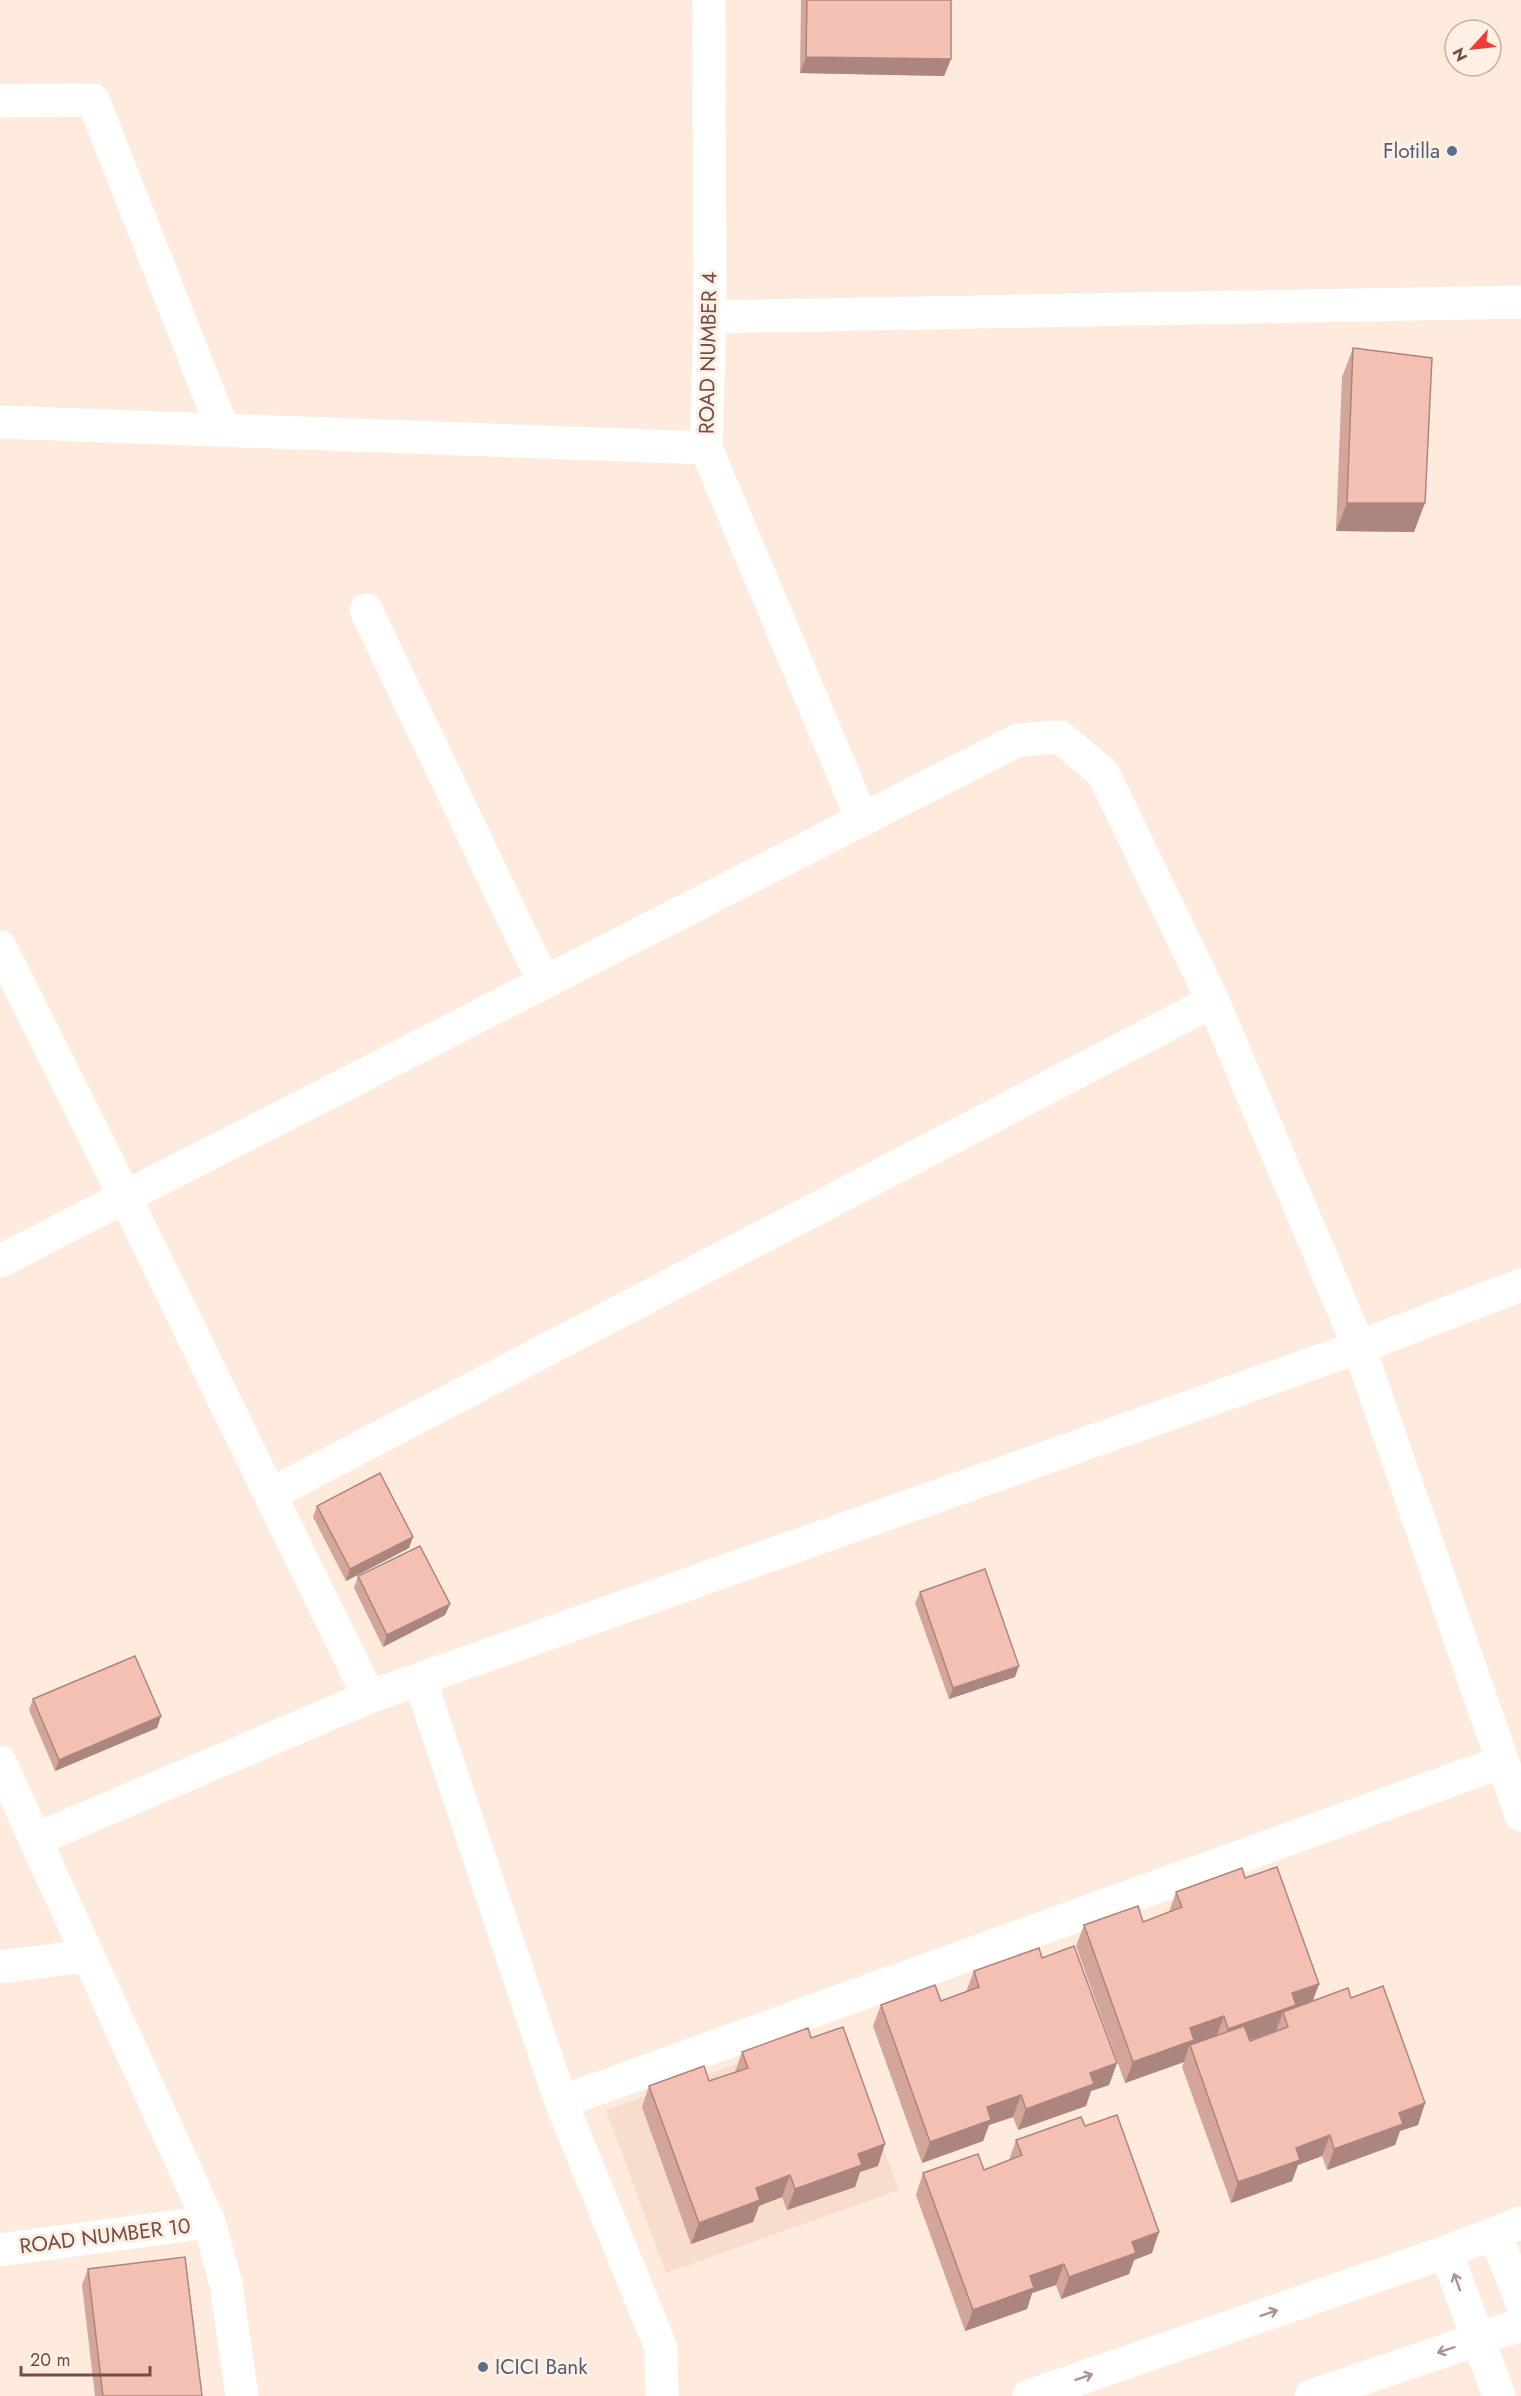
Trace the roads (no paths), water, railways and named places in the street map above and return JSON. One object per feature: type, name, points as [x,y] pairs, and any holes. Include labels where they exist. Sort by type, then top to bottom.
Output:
[{"type":"street","name":"ROAD NUMBER 4","points":[[709,0],[710,317],[706,448],[862,819]]},
{"type":"street","points":[[0,101],[93,100],[224,430]]},
{"type":"street","points":[[710,317],[1521,302]]},
{"type":"street","points":[[0,422],[706,448]]},
{"type":"street","points":[[366,610],[544,983]]},
{"type":"street","points":[[0,1261],[1018,740],[1060,737],[1103,773],[1213,1001],[1359,1347],[1521,1815]]},
{"type":"street","points":[[0,947],[369,1697]]},
{"type":"street","points":[[271,1494],[1213,1001]]},
{"type":"street","points":[[37,1839],[369,1697],[1359,1347],[1521,1285]]},
{"type":"street","points":[[420,1680],[561,2102],[661,2348],[662,2396]]},
{"type":"street","points":[[0,1762],[37,1839],[86,1956],[209,2222],[226,2284],[242,2396]]},
{"type":"street","points":[[561,2102],[1502,1762]]},
{"type":"street","points":[[0,1967],[86,1956]]},
{"type":"street","name":"ROAD NUMBER 10","points":[[0,2250],[209,2222]]},
{"type":"street","points":[[1029,2396],[1446,2252],[1508,2228],[1521,2301]]},
{"type":"street","points":[[1446,2252],[1499,2396]]},
{"type":"street","points":[[1311,2396],[1521,2325]]},
{"type":"place","name":"Flotilla","points":[[1452,151]]},
{"type":"place","name":"ICICI Bank","points":[[483,2367]]}]
